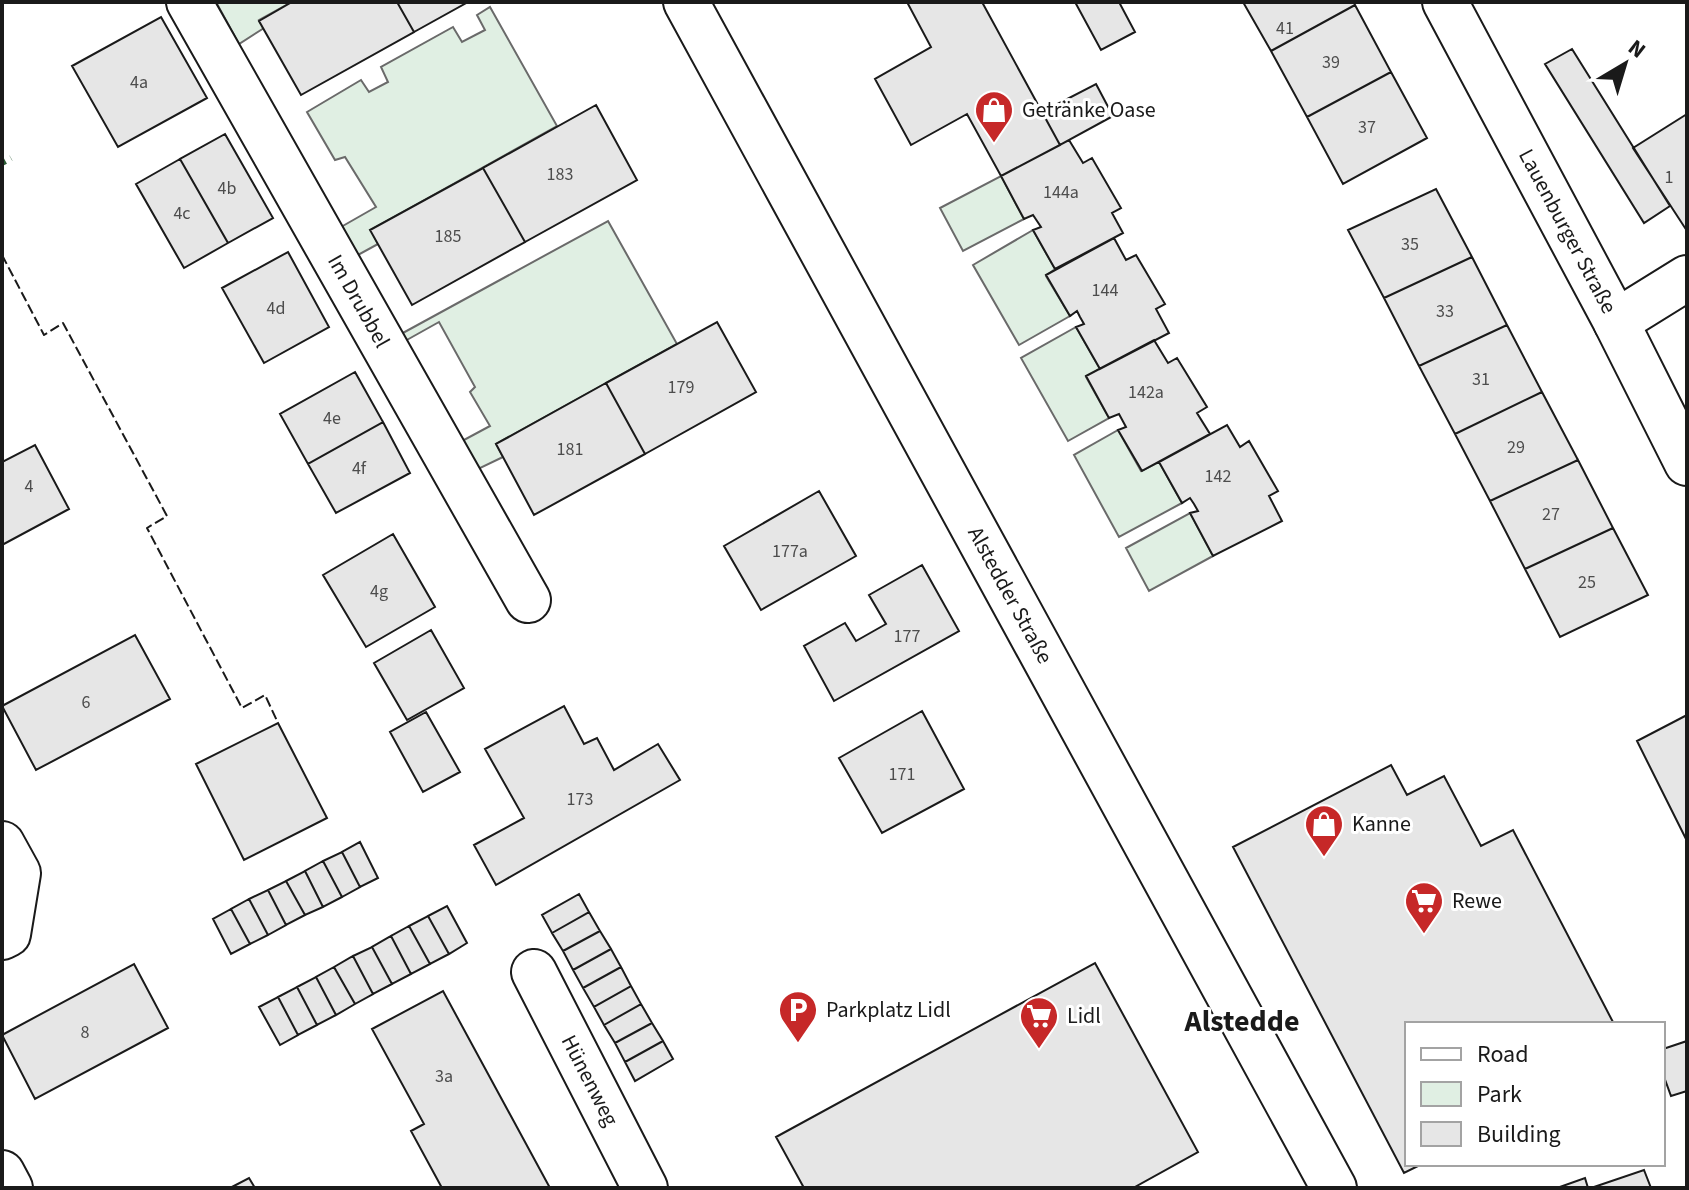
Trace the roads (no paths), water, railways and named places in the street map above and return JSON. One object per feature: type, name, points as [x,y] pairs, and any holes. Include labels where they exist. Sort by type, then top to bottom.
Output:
[{"type":"street","name":"Im Drubbel","points":[[189,2],[528,600]]},
{"type":"street","name":"Alstedder Straße","points":[[686,2],[1334,1188]]},
{"type":"street","name":"Lauenburger Straße","points":[[1445,2],[1616,322],[1687,463]]},
{"type":"street","points":[[1616,322],[1687,278]]},
{"type":"street","points":[[2,844],[18,873],[8,934],[2,937]]},
{"type":"street","name":"Hünenweg","points":[[534,972],[645,1188]]},
{"type":"street","points":[[2,1173],[10,1188]]},
{"type":"place","name":"Getränke Oase","points":[[994,144]]},
{"type":"place","name":"Kanne","points":[[1324,858]]},
{"type":"place","name":"Rewe","points":[[1424,935]]},
{"type":"place","name":"Parkplatz Lidl","points":[[798,1044]]},
{"type":"place","name":"Lidl","points":[[1039,1050]]},
{"type":"district","name":"Alstedde","points":[[1242,1021]]}]
